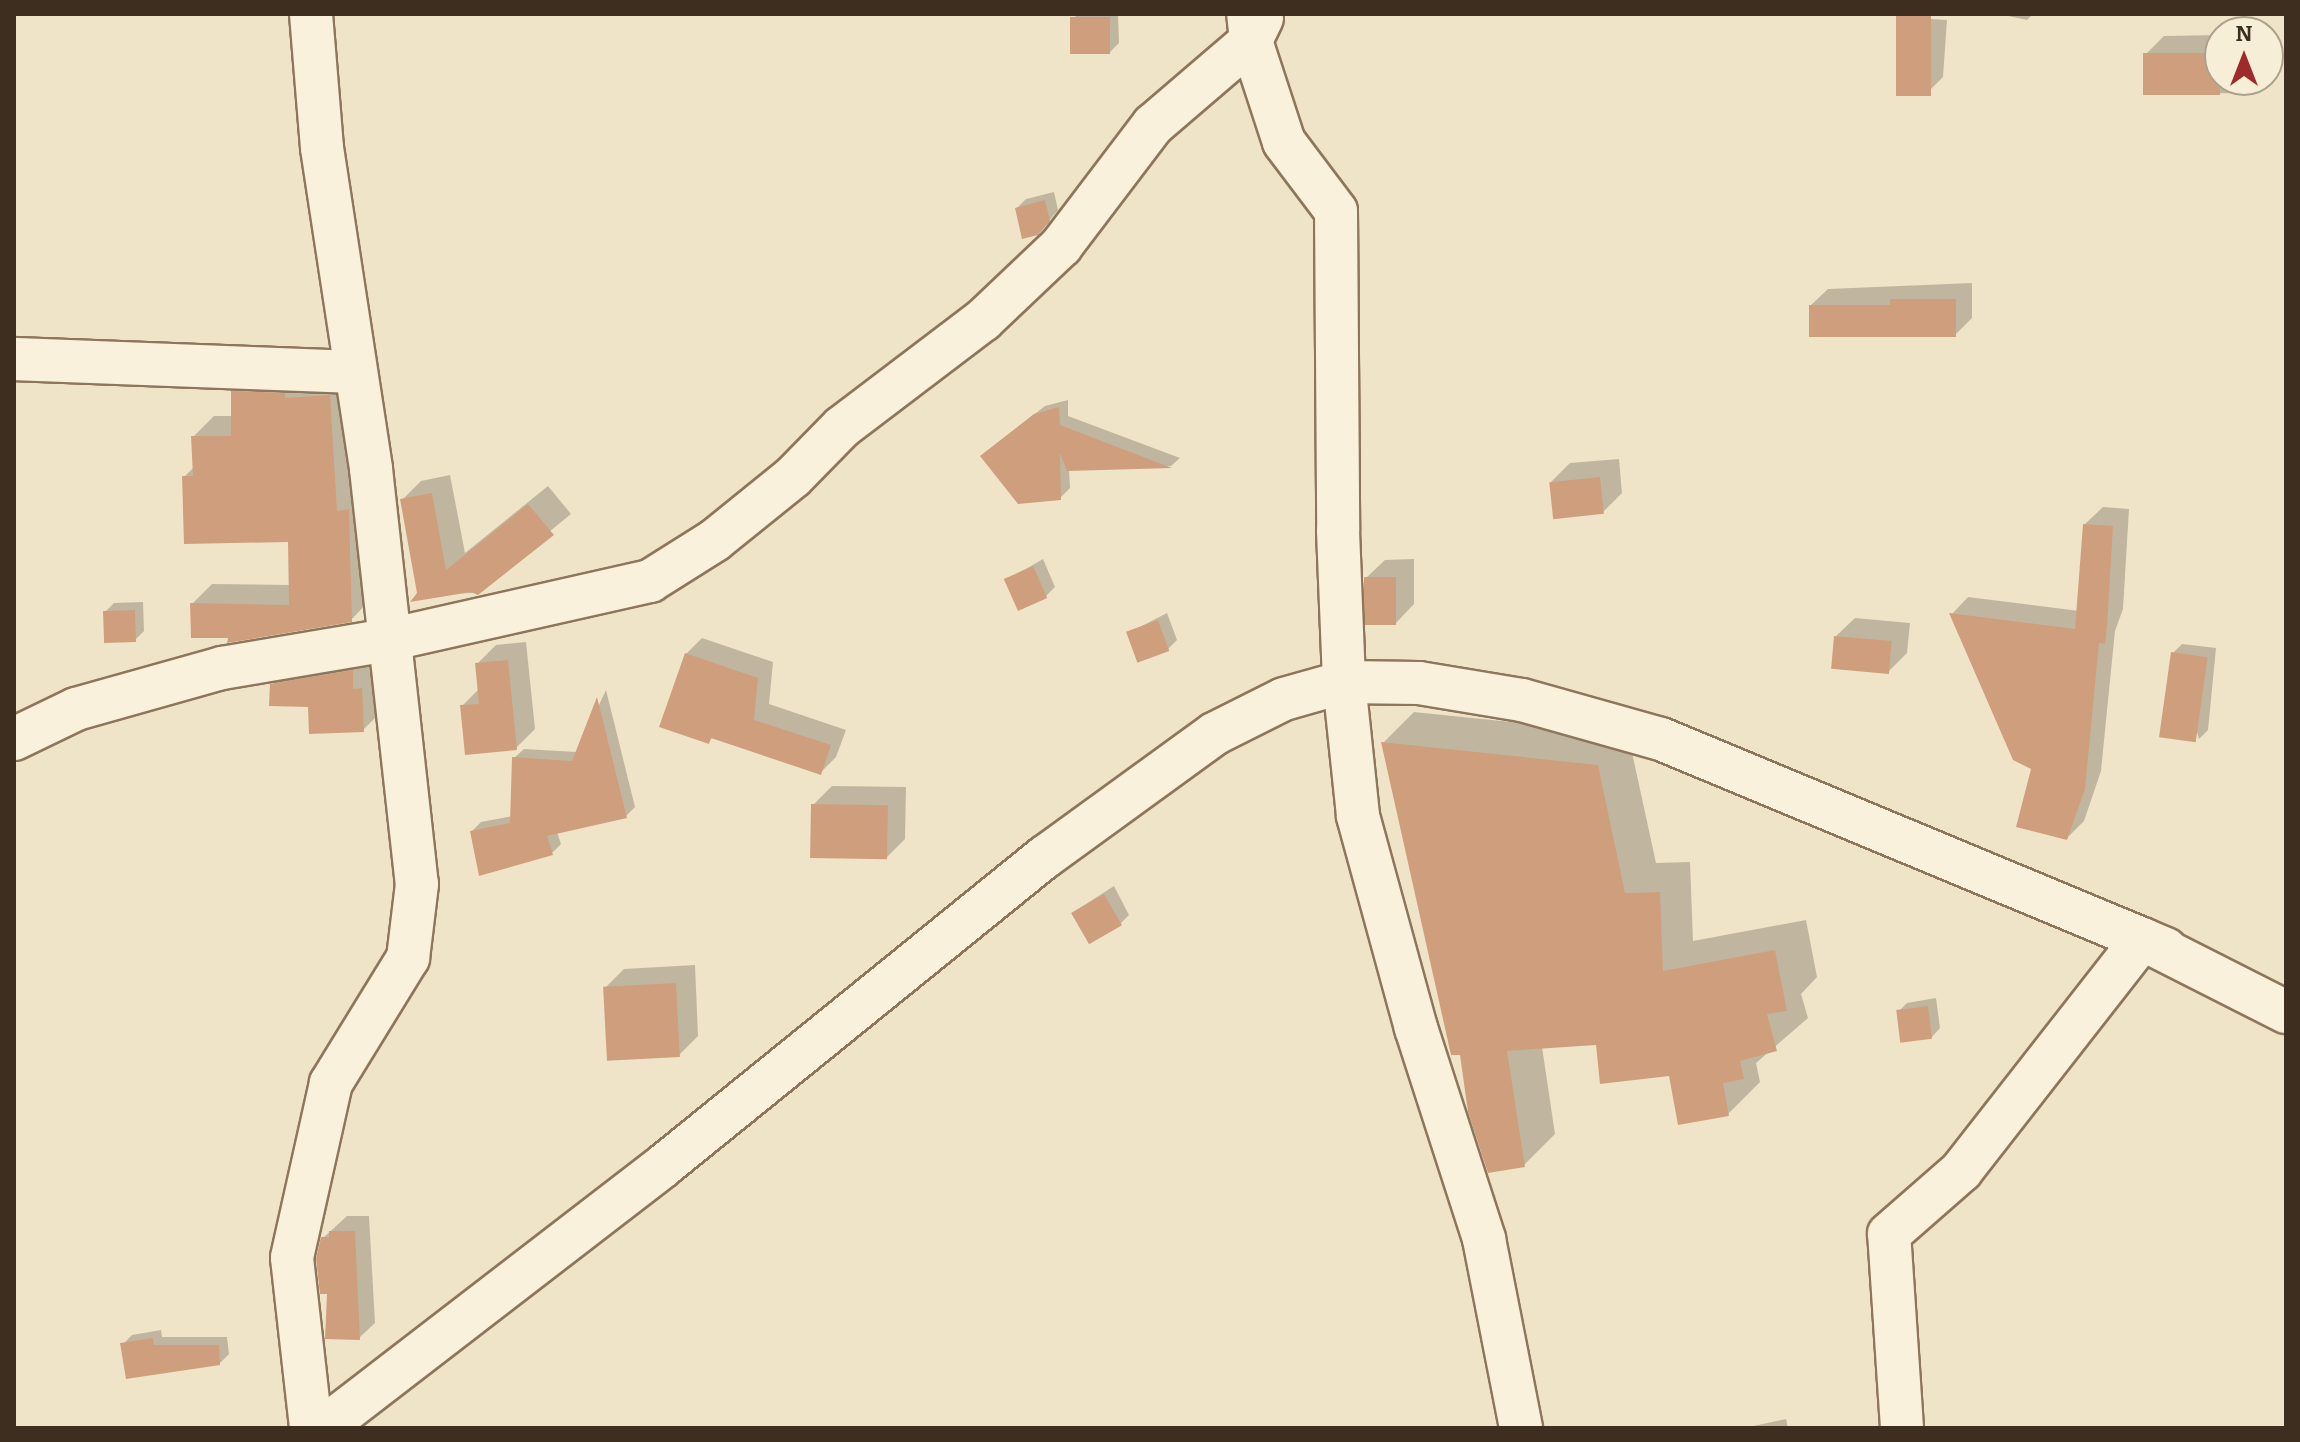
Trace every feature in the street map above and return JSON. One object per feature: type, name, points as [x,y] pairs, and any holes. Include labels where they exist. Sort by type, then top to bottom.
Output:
[{"type":"street","points":[[311,14],[322,148],[371,469],[417,884],[408,958],[331,1083],[292,1258],[311,1428]]},
{"type":"street","points":[[14,739],[76,709],[222,668],[388,640],[650,581],[715,540],[793,477],[842,427],[994,309],[1061,246],[1153,125],[1254,23]]},
{"type":"street","points":[[1254,23],[1284,142],[1336,211],[1344,682],[1358,816],[1416,1028],[1484,1239],[1521,1428]]},
{"type":"street","points":[[14,359],[354,372]]},
{"type":"street","points":[[323,1428],[663,1166],[1045,857],[1190,751],[1284,699],[1344,682],[1419,683],[1522,700],[1661,739],[2286,998]]},
{"type":"street","points":[[2142,939],[2286,1012]]},
{"type":"street","points":[[1902,1428],[1889,1234],[1961,1171],[2142,939]]},
{"type":"building","points":[[1896,14],[1931,14],[1931,96],[1896,96]]},
{"type":"building","points":[[1070,17],[1110,17],[1110,54],[1070,54]]},
{"type":"building","points":[[2143,53],[2204,53],[2204,95],[2143,95]]},
{"type":"building","points":[[1045,200],[1050,221],[1038,235],[1022,239],[1015,208]]},
{"type":"building","points":[[1890,299],[1956,299],[1956,337],[1809,337],[1809,305],[1890,305]]},
{"type":"building","points":[[231,391],[285,393],[285,398],[330,395],[337,511],[349,509],[352,622],[227,643],[228,638],[191,638],[190,603],[289,605],[288,542],[184,544],[182,476],[193,476],[191,436],[231,436]]},
{"type":"building","points":[[1059,407],[1060,425],[1172,468],[1067,471],[1060,453],[1061,500],[1018,504],[980,456],[1034,414]]},
{"type":"building","points":[[1600,477],[1604,514],[1553,519],[1549,482]]},
{"type":"building","points":[[432,493],[446,570],[528,504],[554,535],[478,595],[471,592],[410,602],[417,593],[400,499]]},
{"type":"building","points":[[2083,524],[2113,526],[2107,627],[2105,644],[2099,643],[2085,789],[2067,840],[2016,827],[2031,769],[2013,760],[1949,613],[2075,629]]},
{"type":"building","points":[[1033,566],[1047,598],[1018,611],[1004,579]]},
{"type":"building","points":[[1364,577],[1396,577],[1396,625],[1364,625]]},
{"type":"building","points":[[135,610],[136,642],[104,643],[103,611]]},
{"type":"building","points":[[1158,620],[1169,651],[1137,663],[1126,632]]},
{"type":"building","points":[[1834,636],[1892,641],[1889,674],[1831,669]]},
{"type":"building","points":[[2171,652],[2208,657],[2196,742],[2159,737]]},
{"type":"building","points":[[685,653],[758,678],[754,720],[831,745],[821,775],[711,738],[709,744],[659,727]]},
{"type":"building","points":[[508,660],[517,750],[465,755],[460,705],[479,704],[475,663]]},
{"type":"building","points":[[353,670],[353,689],[362,688],[364,732],[309,734],[308,707],[269,706],[270,684]]},
{"type":"building","points":[[597,697],[627,818],[547,836],[553,855],[479,876],[470,831],[510,823],[512,757],[572,761]]},
{"type":"building","points":[[1381,742],[1598,765],[1625,893],[1660,892],[1663,971],[1775,950],[1787,1011],[1767,1014],[1777,1051],[1740,1061],[1744,1079],[1723,1083],[1729,1116],[1678,1125],[1669,1076],[1600,1084],[1596,1045],[1507,1051],[1525,1167],[1488,1173],[1468,1112],[1460,1055],[1451,1055]]},
{"type":"building","points":[[811,804],[888,805],[887,859],[810,858]]},
{"type":"building","points":[[1104,894],[1122,925],[1089,944],[1071,913]]},
{"type":"building","points":[[676,983],[680,1057],[607,1061],[603,987]]},
{"type":"building","points":[[1928,1006],[1932,1039],[1900,1043],[1896,1010]]},
{"type":"building","points":[[329,1231],[355,1231],[360,1340],[325,1339],[327,1294],[320,1294],[316,1259],[321,1237],[329,1237]]},
{"type":"building","points":[[153,1338],[154,1345],[219,1345],[220,1365],[126,1379],[120,1343]]}]
